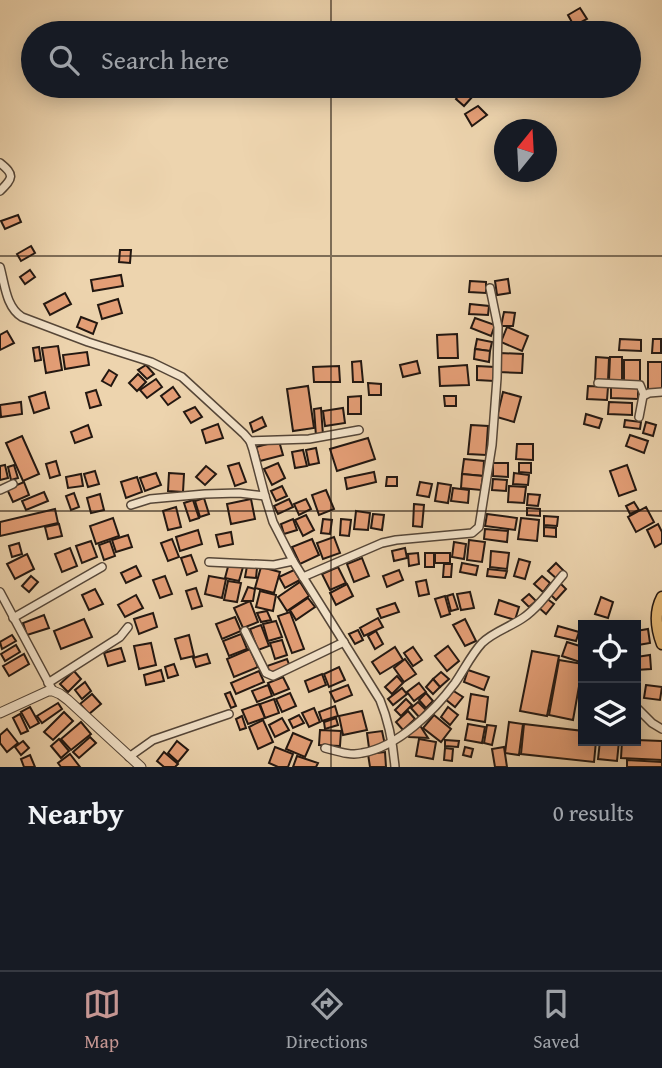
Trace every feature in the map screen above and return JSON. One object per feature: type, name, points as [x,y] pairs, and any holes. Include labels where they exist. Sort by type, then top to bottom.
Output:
[{"type":"main road","points":[[662,597],[656,616],[662,644]]},
{"type":"street","points":[[0,163],[9,171],[11,177],[0,191]]},
{"type":"street","points":[[0,267],[9,302],[17,314],[88,342],[151,362],[182,377],[250,441],[273,522],[293,561],[380,700],[393,742],[395,767]]},
{"type":"street","points":[[303,577],[382,543],[472,533],[479,527],[492,446],[497,378],[498,327],[490,288]]},
{"type":"street","points":[[598,383],[640,384],[644,395],[639,417]]},
{"type":"street","points":[[644,395],[662,392]]},
{"type":"street","points":[[250,441],[309,439],[359,430]]},
{"type":"street","points":[[0,490],[13,484]]},
{"type":"street","points":[[131,505],[150,499],[205,494],[239,493],[265,496]]},
{"type":"street","points":[[209,562],[274,565],[293,561]]},
{"type":"street","points":[[12,618],[102,567]]},
{"type":"street","points":[[325,748],[360,754],[383,748],[393,742],[423,717],[453,685],[486,639],[533,610],[564,575]]},
{"type":"street","points":[[0,592],[51,687],[141,767]]},
{"type":"street","points":[[0,713],[48,691],[120,637],[128,627]]},
{"type":"street","points":[[245,631],[266,673],[273,676],[344,642]]},
{"type":"street","points":[[641,712],[662,729]]},
{"type":"street","points":[[129,757],[153,740],[229,714]]},
{"type":"building","points":[[580,8],[587,19],[571,21],[568,15]]},
{"type":"building","points":[[457,98],[471,98],[464,106]]},
{"type":"building","points":[[478,106],[487,115],[472,126],[465,114]]},
{"type":"building","points":[[18,215],[21,222],[5,229],[1,221]]},
{"type":"building","points":[[31,246],[35,253],[21,261],[17,254]]},
{"type":"building","points":[[120,250],[131,250],[130,263],[119,262]]},
{"type":"building","points":[[30,270],[35,277],[25,284],[20,277]]},
{"type":"building","points":[[121,275],[123,286],[93,291],[91,280]]},
{"type":"building","points":[[508,279],[510,293],[497,295],[495,281]]},
{"type":"building","points":[[470,281],[486,282],[486,293],[469,292]]},
{"type":"building","points":[[65,293],[71,304],[50,315],[44,304]]},
{"type":"building","points":[[118,299],[122,313],[102,319],[98,305]]},
{"type":"building","points":[[470,304],[489,306],[488,315],[469,314]]},
{"type":"building","points":[[504,312],[515,313],[513,326],[501,326]]},
{"type":"building","points":[[81,317],[97,323],[93,334],[77,327]]},
{"type":"building","points":[[475,318],[495,325],[491,336],[471,328]]},
{"type":"building","points":[[507,327],[528,336],[522,351],[501,342]]},
{"type":"building","points":[[7,331],[14,343],[0,350],[0,335]]},
{"type":"building","points":[[457,334],[458,358],[438,358],[437,335]]},
{"type":"building","points":[[477,339],[492,342],[490,351],[475,349]]},
{"type":"building","points":[[620,339],[641,340],[641,351],[619,350]]},
{"type":"building","points":[[653,339],[661,339],[661,353],[652,353]]},
{"type":"building","points":[[58,346],[62,370],[46,373],[42,348]]},
{"type":"building","points":[[39,347],[41,360],[35,361],[33,348]]},
{"type":"building","points":[[475,349],[490,351],[489,362],[474,359]]},
{"type":"building","points":[[87,352],[89,365],[65,369],[63,355]]},
{"type":"building","points":[[500,353],[523,354],[522,373],[499,372]]},
{"type":"building","points":[[596,357],[609,358],[608,381],[595,381]]},
{"type":"building","points":[[610,357],[622,357],[622,380],[609,380]]},
{"type":"building","points":[[624,360],[640,360],[640,381],[624,381]]},
{"type":"building","points":[[361,361],[363,382],[353,382],[352,362]]},
{"type":"building","points":[[417,361],[420,373],[403,377],[400,365]]},
{"type":"building","points":[[648,362],[662,362],[662,390],[648,390]]},
{"type":"building","points":[[146,365],[154,374],[147,379],[138,370]]},
{"type":"building","points":[[467,365],[469,385],[440,386],[439,367]]},
{"type":"building","points":[[339,366],[340,382],[314,382],[313,367]]},
{"type":"building","points":[[477,366],[495,367],[494,381],[477,380]]},
{"type":"building","points":[[109,370],[117,375],[111,386],[102,381]]},
{"type":"building","points":[[138,374],[146,382],[137,391],[129,383]]},
{"type":"building","points":[[156,379],[162,387],[147,398],[140,390]]},
{"type":"building","points":[[368,383],[381,384],[381,395],[369,395]]},
{"type":"building","points":[[308,386],[314,428],[293,431],[287,389]]},
{"type":"building","points":[[588,386],[608,387],[607,400],[587,399]]},
{"type":"building","points":[[611,386],[638,386],[638,399],[611,398]]},
{"type":"building","points":[[173,387],[180,397],[168,405],[161,396]]},
{"type":"building","points":[[96,390],[101,405],[90,408],[86,393]]},
{"type":"building","points":[[45,392],[49,408],[34,413],[29,397]]},
{"type":"building","points":[[503,392],[521,397],[514,422],[497,417]]},
{"type":"building","points":[[361,396],[361,414],[348,414],[348,397]]},
{"type":"building","points":[[444,396],[456,396],[456,406],[445,406]]},
{"type":"building","points":[[21,402],[22,414],[1,417],[0,405]]},
{"type":"building","points":[[609,402],[632,403],[632,415],[608,414]]},
{"type":"building","points":[[195,407],[202,417],[191,423],[184,412]]},
{"type":"building","points":[[321,408],[323,435],[316,436],[314,409]]},
{"type":"building","points":[[343,408],[345,423],[325,426],[323,411]]},
{"type":"building","points":[[586,414],[602,419],[599,428],[584,424]]},
{"type":"building","points":[[262,417],[266,426],[253,432],[250,423]]},
{"type":"building","points":[[625,420],[641,422],[640,429],[624,427]]},
{"type":"building","points":[[646,422],[656,425],[653,436],[643,433]]},
{"type":"building","points":[[218,424],[223,438],[206,443],[202,430]]},
{"type":"building","points":[[88,425],[92,437],[75,443],[71,432]]},
{"type":"building","points":[[471,425],[488,426],[486,455],[468,454]]},
{"type":"building","points":[[630,435],[648,441],[644,453],[626,446]]},
{"type":"building","points":[[22,436],[39,474],[23,481],[6,443]]},
{"type":"building","points":[[368,438],[375,459],[337,471],[330,449]]},
{"type":"building","points":[[279,441],[283,455],[260,461],[256,447]]},
{"type":"building","points":[[517,444],[533,444],[533,460],[516,459]]},
{"type":"building","points":[[316,448],[319,463],[309,465],[306,450]]},
{"type":"building","points":[[303,450],[307,466],[295,468],[292,452]]},
{"type":"building","points":[[464,459],[484,461],[483,476],[462,474]]},
{"type":"building","points":[[56,461],[60,475],[50,478],[46,464]]},
{"type":"building","points":[[239,463],[246,482],[235,486],[228,466]]},
{"type":"building","points":[[278,463],[285,478],[272,485],[264,469]]},
{"type":"building","points":[[493,463],[508,463],[508,477],[493,476]]},
{"type":"building","points":[[519,463],[531,463],[531,473],[519,472]]},
{"type":"building","points":[[5,465],[8,478],[0,480],[0,466]]},
{"type":"building","points":[[14,465],[18,478],[11,480],[8,467]]},
{"type":"building","points":[[627,465],[636,490],[619,496],[610,471]]},
{"type":"building","points":[[206,466],[216,474],[205,485],[196,477]]},
{"type":"building","points":[[95,471],[99,484],[88,487],[84,474]]},
{"type":"building","points":[[374,472],[376,482],[347,489],[345,478]]},
{"type":"building","points":[[156,473],[161,485],[145,491],[140,478]]},
{"type":"building","points":[[169,473],[184,474],[183,492],[168,491]]},
{"type":"building","points":[[514,473],[529,475],[528,485],[513,484]]},
{"type":"building","points":[[81,474],[83,486],[68,488],[66,477]]},
{"type":"building","points":[[462,474],[483,476],[481,490],[461,488]]},
{"type":"building","points":[[137,477],[142,492],[126,498],[121,482]]},
{"type":"building","points":[[387,477],[397,477],[397,486],[386,486]]},
{"type":"building","points":[[493,479],[507,480],[506,491],[492,490]]},
{"type":"building","points":[[24,482],[29,495],[13,502],[7,489]]},
{"type":"building","points":[[420,482],[432,484],[429,497],[417,495]]},
{"type":"building","points":[[438,483],[451,485],[448,503],[435,501]]},
{"type":"building","points":[[282,486],[287,496],[276,501],[271,491]]},
{"type":"building","points":[[509,486],[526,487],[524,503],[508,502]]},
{"type":"building","points":[[453,488],[469,490],[468,503],[451,501]]},
{"type":"building","points":[[326,490],[334,509],[319,515],[312,495]]},
{"type":"building","points":[[44,492],[48,501],[26,510],[22,501]]},
{"type":"building","points":[[74,493],[79,507],[71,510],[66,496]]},
{"type":"building","points":[[100,494],[104,510],[91,513],[87,498]]},
{"type":"building","points":[[528,494],[540,495],[538,506],[527,505]]},
{"type":"building","points":[[204,498],[209,514],[200,517],[195,501]]},
{"type":"building","points":[[251,499],[255,519],[231,524],[227,504]]},
{"type":"building","points":[[289,499],[293,507],[278,514],[274,506]]},
{"type":"building","points":[[306,499],[311,509],[299,515],[294,504]]},
{"type":"building","points":[[193,500],[199,518],[190,521],[184,503]]},
{"type":"building","points":[[634,502],[639,510],[630,514],[626,506]]},
{"type":"building","points":[[414,504],[424,505],[422,527],[413,526]]},
{"type":"building","points":[[176,507],[181,527],[168,530],[163,511]]},
{"type":"building","points":[[646,507],[654,522],[636,532],[628,517]]},
{"type":"building","points":[[527,508],[540,509],[540,516],[527,515]]},
{"type":"building","points":[[55,509],[58,523],[0,536],[0,522]]},
{"type":"building","points":[[356,511],[370,513],[368,530],[354,529]]},
{"type":"building","points":[[373,514],[384,515],[382,530],[371,528]]},
{"type":"building","points":[[487,514],[517,518],[515,530],[485,526]]},
{"type":"building","points":[[306,515],[314,530],[303,536],[295,520]]},
{"type":"building","points":[[544,516],[558,517],[557,526],[544,525]]},
{"type":"building","points":[[113,518],[119,536],[96,544],[90,526]]},
{"type":"building","points":[[521,518],[539,520],[537,541],[518,539]]},
{"type":"building","points":[[293,519],[297,530],[284,534],[281,524]]},
{"type":"building","points":[[323,519],[332,520],[330,534],[321,533]]},
{"type":"building","points":[[341,519],[351,520],[349,536],[340,535]]},
{"type":"building","points":[[59,524],[62,536],[48,539],[45,527]]},
{"type":"building","points":[[658,524],[662,532],[662,543],[655,547],[647,530]]},
{"type":"building","points":[[544,527],[556,528],[556,537],[544,536]]},
{"type":"building","points":[[485,529],[508,531],[507,542],[484,539]]},
{"type":"building","points":[[198,530],[202,544],[180,551],[176,537]]},
{"type":"building","points":[[231,532],[233,544],[219,547],[216,535]]},
{"type":"building","points":[[128,535],[132,547],[116,552],[112,540]]},
{"type":"building","points":[[334,537],[340,553],[323,559],[317,543]]},
{"type":"building","points":[[172,539],[179,557],[168,561],[161,543]]},
{"type":"building","points":[[312,539],[319,555],[300,564],[292,547]]},
{"type":"building","points":[[469,540],[485,542],[482,562],[467,560]]},
{"type":"building","points":[[91,541],[97,557],[82,563],[76,546]]},
{"type":"building","points":[[110,541],[115,556],[104,560],[99,545]]},
{"type":"building","points":[[454,542],[466,544],[464,559],[452,557]]},
{"type":"building","points":[[19,543],[22,554],[12,557],[9,546]]},
{"type":"building","points":[[70,548],[77,566],[62,572],[55,554]]},
{"type":"building","points":[[405,548],[407,558],[394,561],[392,551]]},
{"type":"building","points":[[491,551],[509,553],[507,569],[490,567]]},
{"type":"building","points":[[418,553],[419,564],[409,566],[408,554]]},
{"type":"building","points":[[425,553],[434,553],[434,567],[425,567]]},
{"type":"building","points":[[435,553],[450,553],[450,563],[435,563]]},
{"type":"building","points":[[27,554],[34,569],[15,579],[7,564]]},
{"type":"building","points":[[191,555],[197,571],[187,575],[181,558]]},
{"type":"building","points":[[362,558],[369,576],[354,582],[347,564]]},
{"type":"building","points":[[519,559],[530,562],[525,579],[514,576]]},
{"type":"building","points":[[229,563],[243,567],[239,581],[225,578]]},
{"type":"building","points":[[462,563],[478,566],[476,575],[460,572]]},
{"type":"building","points":[[556,563],[564,571],[557,579],[548,571]]},
{"type":"building","points":[[444,564],[452,564],[451,577],[443,577]]},
{"type":"building","points":[[136,566],[141,576],[126,583],[121,573]]},
{"type":"building","points":[[247,566],[257,568],[256,578],[245,577]]},
{"type":"building","points":[[261,567],[280,572],[274,593],[255,588]]},
{"type":"building","points":[[338,567],[346,583],[330,590],[322,574]]},
{"type":"building","points":[[488,569],[507,571],[505,578],[487,576]]},
{"type":"building","points":[[294,570],[300,580],[285,588],[279,577]]},
{"type":"building","points":[[399,570],[403,580],[387,587],[383,576]]},
{"type":"building","points":[[31,576],[38,582],[29,592],[22,586]]},
{"type":"building","points":[[165,576],[172,594],[160,598],[153,580]]},
{"type":"building","points":[[209,576],[226,579],[222,598],[205,594]]},
{"type":"building","points":[[542,576],[550,583],[543,592],[534,584]]},
{"type":"building","points":[[426,580],[429,594],[419,596],[416,582]]},
{"type":"building","points":[[228,581],[241,583],[237,602],[224,600]]},
{"type":"building","points":[[300,582],[309,596],[287,611],[278,597]]},
{"type":"building","points":[[559,582],[566,589],[556,600],[549,593]]},
{"type":"building","points":[[347,584],[353,596],[336,605],[330,593]]},
{"type":"building","points":[[248,587],[255,589],[253,601],[242,601]]},
{"type":"building","points":[[196,588],[202,606],[192,609],[186,591]]},
{"type":"building","points":[[95,589],[103,604],[89,610],[82,595]]},
{"type":"building","points":[[260,591],[276,595],[273,611],[256,607]]},
{"type":"building","points":[[470,592],[474,608],[461,610],[457,594]]},
{"type":"building","points":[[453,594],[458,609],[451,611],[447,596]]},
{"type":"building","points":[[529,594],[536,601],[529,607],[522,600]]},
{"type":"building","points":[[136,595],[143,608],[125,617],[118,605]]},
{"type":"building","points":[[445,596],[450,614],[441,617],[435,599]]},
{"type":"building","points":[[601,597],[613,602],[608,618],[595,614]]},
{"type":"building","points":[[308,598],[315,607],[296,620],[290,610]]},
{"type":"building","points":[[546,598],[554,604],[546,614],[538,607]]},
{"type":"building","points":[[499,600],[519,607],[515,620],[495,614]]},
{"type":"building","points":[[250,601],[258,622],[243,628],[234,608]]},
{"type":"building","points":[[395,603],[399,612],[381,618],[377,609]]},
{"type":"building","points":[[267,611],[271,620],[261,622],[257,613]]},
{"type":"building","points":[[290,612],[304,649],[292,653],[278,616]]},
{"type":"building","points":[[153,613],[157,627],[139,634],[134,619]]},
{"type":"building","points":[[44,615],[49,628],[27,635],[23,623]]},
{"type":"building","points":[[235,617],[241,631],[222,639],[216,624]]},
{"type":"building","points":[[378,618],[383,627],[364,636],[360,628]]},
{"type":"building","points":[[84,619],[92,637],[61,649],[54,631]]},
{"type":"building","points":[[465,619],[476,641],[465,646],[453,625]]},
{"type":"building","points":[[276,621],[282,637],[268,641],[263,624]]},
{"type":"building","points":[[261,625],[269,646],[258,650],[250,629]]},
{"type":"building","points":[[558,626],[578,632],[576,641],[555,636]]},
{"type":"building","points":[[648,629],[650,643],[641,644],[641,630]]},
{"type":"building","points":[[358,630],[363,640],[355,644],[349,634]]},
{"type":"building","points":[[376,631],[383,644],[375,649],[368,636]]},
{"type":"building","points":[[241,634],[247,649],[229,656],[223,641]]},
{"type":"building","points":[[12,635],[16,641],[2,649],[0,642]]},
{"type":"building","points":[[189,635],[194,656],[181,659],[175,639]]},
{"type":"building","points":[[282,640],[287,655],[275,659],[270,643]]},
{"type":"building","points":[[567,642],[578,645],[578,661],[562,656]]},
{"type":"building","points":[[151,643],[156,665],[139,669],[134,646]]},
{"type":"building","points":[[16,645],[20,652],[5,661],[1,654]]},
{"type":"building","points":[[448,646],[459,661],[447,671],[435,656]]},
{"type":"building","points":[[395,647],[403,660],[380,674],[372,662]]},
{"type":"building","points":[[413,647],[422,660],[413,666],[404,653]]},
{"type":"building","points":[[121,648],[125,661],[108,666],[104,653]]},
{"type":"building","points":[[250,649],[258,667],[234,677],[227,659]]},
{"type":"building","points":[[532,651],[559,656],[547,716],[520,711]]},
{"type":"building","points":[[24,654],[29,664],[9,676],[3,666]]},
{"type":"building","points":[[207,654],[210,663],[196,667],[193,658]]},
{"type":"building","points":[[650,655],[651,669],[641,670],[641,656]]},
{"type":"building","points":[[287,659],[290,667],[270,673],[267,666]]},
{"type":"building","points":[[405,659],[416,674],[404,682],[394,668]]},
{"type":"building","points":[[559,660],[578,663],[578,692],[573,720],[549,715]]},
{"type":"building","points":[[174,664],[178,675],[168,678],[165,667]]},
{"type":"building","points":[[339,667],[345,680],[329,687],[324,674]]},
{"type":"building","points":[[161,670],[164,681],[146,685],[144,675]]},
{"type":"building","points":[[468,670],[489,677],[484,690],[464,682]]},
{"type":"building","points":[[74,671],[81,679],[68,692],[60,684]]},
{"type":"building","points":[[259,671],[264,682],[236,694],[231,683]]},
{"type":"building","points":[[441,672],[449,679],[440,687],[433,679]]},
{"type":"building","points":[[322,674],[326,685],[309,692],[305,681]]},
{"type":"building","points":[[397,676],[403,683],[392,694],[385,687]]},
{"type":"building","points":[[283,677],[289,689],[274,695],[268,683]]},
{"type":"building","points":[[433,679],[440,687],[433,694],[426,687]]},
{"type":"building","points":[[85,682],[91,691],[82,699],[75,690]]},
{"type":"building","points":[[419,683],[426,692],[414,701],[407,692]]},
{"type":"building","points":[[268,685],[272,696],[257,702],[252,691]]},
{"type":"building","points":[[348,685],[352,695],[335,702],[330,692]]},
{"type":"building","points":[[646,685],[662,687],[660,700],[644,698]]},
{"type":"building","points":[[402,688],[407,694],[393,705],[388,699]]},
{"type":"building","points":[[452,690],[463,697],[455,707],[445,699]]},
{"type":"building","points":[[230,692],[236,706],[231,708],[225,694]]},
{"type":"building","points":[[290,693],[296,706],[282,712],[276,699]]},
{"type":"building","points":[[426,693],[433,701],[426,708],[419,700]]},
{"type":"building","points":[[92,694],[101,704],[89,714],[80,704]]},
{"type":"building","points":[[471,694],[488,697],[485,722],[467,719]]},
{"type":"building","points":[[274,699],[279,713],[265,718],[260,704]]},
{"type":"building","points":[[406,699],[412,705],[401,716],[395,710]]},
{"type":"building","points":[[418,702],[426,710],[419,717],[411,708]]},
{"type":"building","points":[[58,703],[62,709],[42,723],[37,716]]},
{"type":"building","points":[[259,704],[265,718],[248,724],[242,710]]},
{"type":"building","points":[[335,706],[338,716],[322,721],[319,712]]},
{"type":"building","points":[[30,707],[39,723],[30,728],[21,712]]},
{"type":"building","points":[[448,707],[458,715],[450,725],[441,717]]},
{"type":"building","points":[[314,708],[320,722],[309,727],[302,713]]},
{"type":"building","points":[[362,711],[367,730],[343,735],[339,716]]},
{"type":"building","points":[[408,711],[415,719],[403,730],[396,722]]},
{"type":"building","points":[[64,712],[73,721],[53,740],[44,732]]},
{"type":"building","points":[[20,714],[28,731],[21,734],[13,718]]},
{"type":"building","points":[[299,715],[304,723],[293,728],[289,720]]},
{"type":"building","points":[[434,715],[451,729],[441,742],[423,728]]},
{"type":"building","points":[[242,716],[246,728],[240,730],[236,719]]},
{"type":"building","points":[[282,718],[289,730],[275,737],[269,725]]},
{"type":"building","points":[[336,718],[338,725],[325,729],[324,722]]},
{"type":"building","points":[[263,720],[273,742],[258,749],[249,727]]},
{"type":"building","points":[[81,722],[91,734],[71,750],[61,739]]},
{"type":"building","points":[[509,722],[523,724],[519,755],[505,753]]},
{"type":"building","points":[[419,724],[428,738],[409,737],[406,734]]},
{"type":"building","points":[[468,724],[485,727],[482,743],[465,740]]},
{"type":"building","points":[[524,724],[578,730],[578,746],[596,746],[594,762],[521,754]]},
{"type":"building","points":[[487,725],[496,726],[492,745],[484,743]]},
{"type":"building","points":[[7,729],[18,743],[7,752],[0,743],[0,735]]},
{"type":"building","points":[[320,730],[341,731],[340,746],[319,745]]},
{"type":"building","points":[[382,731],[385,745],[369,748],[367,733]]},
{"type":"building","points":[[293,733],[312,741],[305,757],[286,749]]},
{"type":"building","points":[[90,737],[96,743],[79,758],[73,752]]},
{"type":"building","points":[[59,739],[69,751],[61,758],[51,746]]},
{"type":"building","points":[[419,739],[436,742],[433,759],[416,756]]},
{"type":"building","points":[[445,740],[459,741],[458,747],[445,746]]},
{"type":"building","points":[[641,740],[662,741],[662,760],[621,758],[622,746],[641,746]]},
{"type":"building","points":[[23,741],[29,748],[21,755],[15,747]]},
{"type":"building","points":[[177,741],[188,750],[178,762],[168,753]]},
{"type":"building","points":[[599,746],[618,746],[617,761],[598,759]]},
{"type":"building","points":[[275,747],[293,754],[288,767],[269,763]]},
{"type":"building","points":[[465,747],[473,749],[471,757],[463,755]]},
{"type":"building","points":[[504,747],[507,767],[495,767],[492,749]]},
{"type":"building","points":[[445,748],[453,749],[452,761],[444,760]]},
{"type":"building","points":[[164,752],[178,764],[175,767],[164,767],[157,761]]},
{"type":"building","points":[[385,752],[386,767],[370,767],[368,754]]},
{"type":"building","points":[[70,754],[80,767],[61,767],[58,763]]},
{"type":"building","points":[[30,755],[35,767],[24,767],[21,759]]},
{"type":"building","points":[[297,756],[318,763],[316,767],[293,767]]},
{"type":"building","points":[[627,760],[662,762],[662,767],[627,767]]}]
